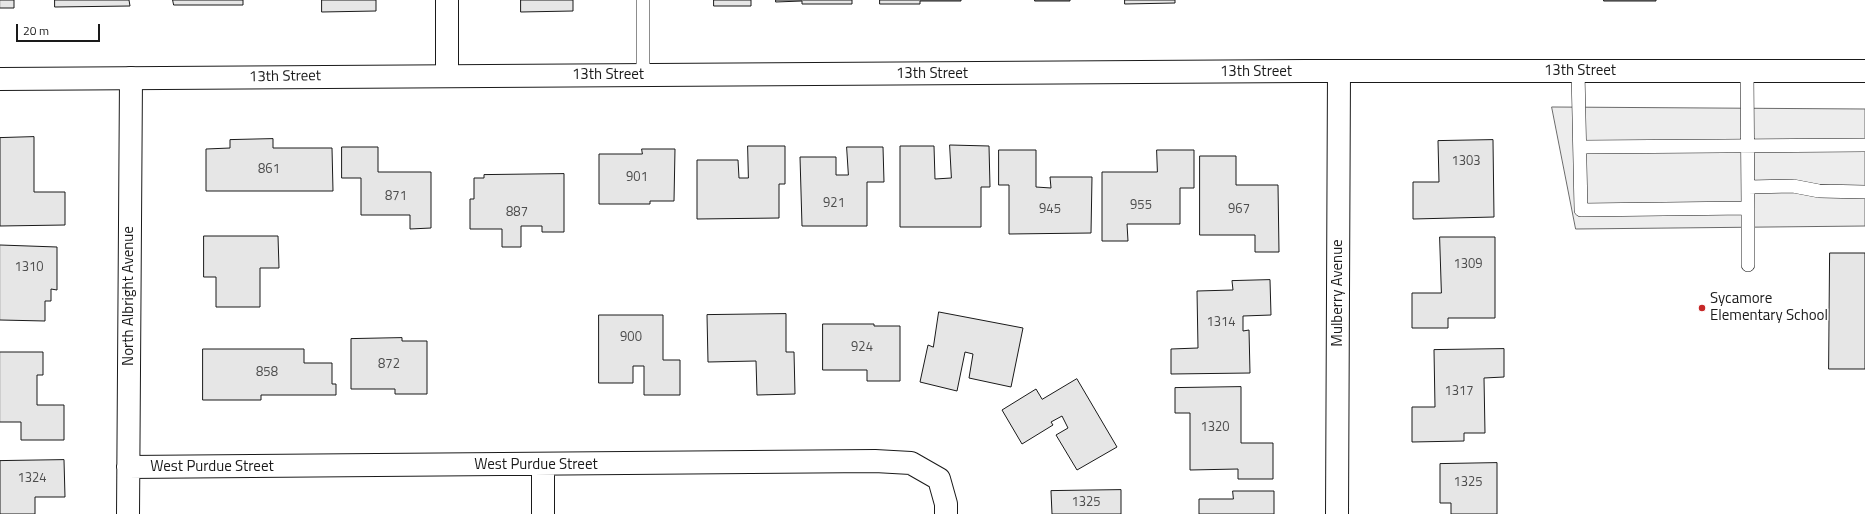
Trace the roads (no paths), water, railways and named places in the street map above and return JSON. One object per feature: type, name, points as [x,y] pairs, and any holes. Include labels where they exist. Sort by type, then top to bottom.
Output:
[{"type":"street","points":[[447,0],[447,75]]},
{"type":"street","name":"13th Street","points":[[0,79],[447,75],[643,76],[1339,71],[1865,71]]},
{"type":"street","name":"Mulberry Avenue","points":[[1337,514],[1339,71]]},
{"type":"street","name":"North Albright Avenue","points":[[128,514],[131,78]]},
{"type":"street","name":"West Purdue Street","points":[[128,467],[543,465],[875,461],[911,463],[939,479],[946,504],[946,514]]},
{"type":"street","points":[[543,465],[543,514]]},
{"type":"lane","points":[[643,0],[643,76]]},
{"type":"lane","points":[[1578,71],[1581,210],[1748,208]]},
{"type":"lane","points":[[1747,71],[1748,265]]},
{"type":"lane","points":[[1580,147],[1865,145]]},
{"type":"lane","points":[[1748,187],[1793,186],[1819,191],[1865,192]]},
{"type":"place","name":"Sycamore Elementary School","points":[[1702,308]]}]
